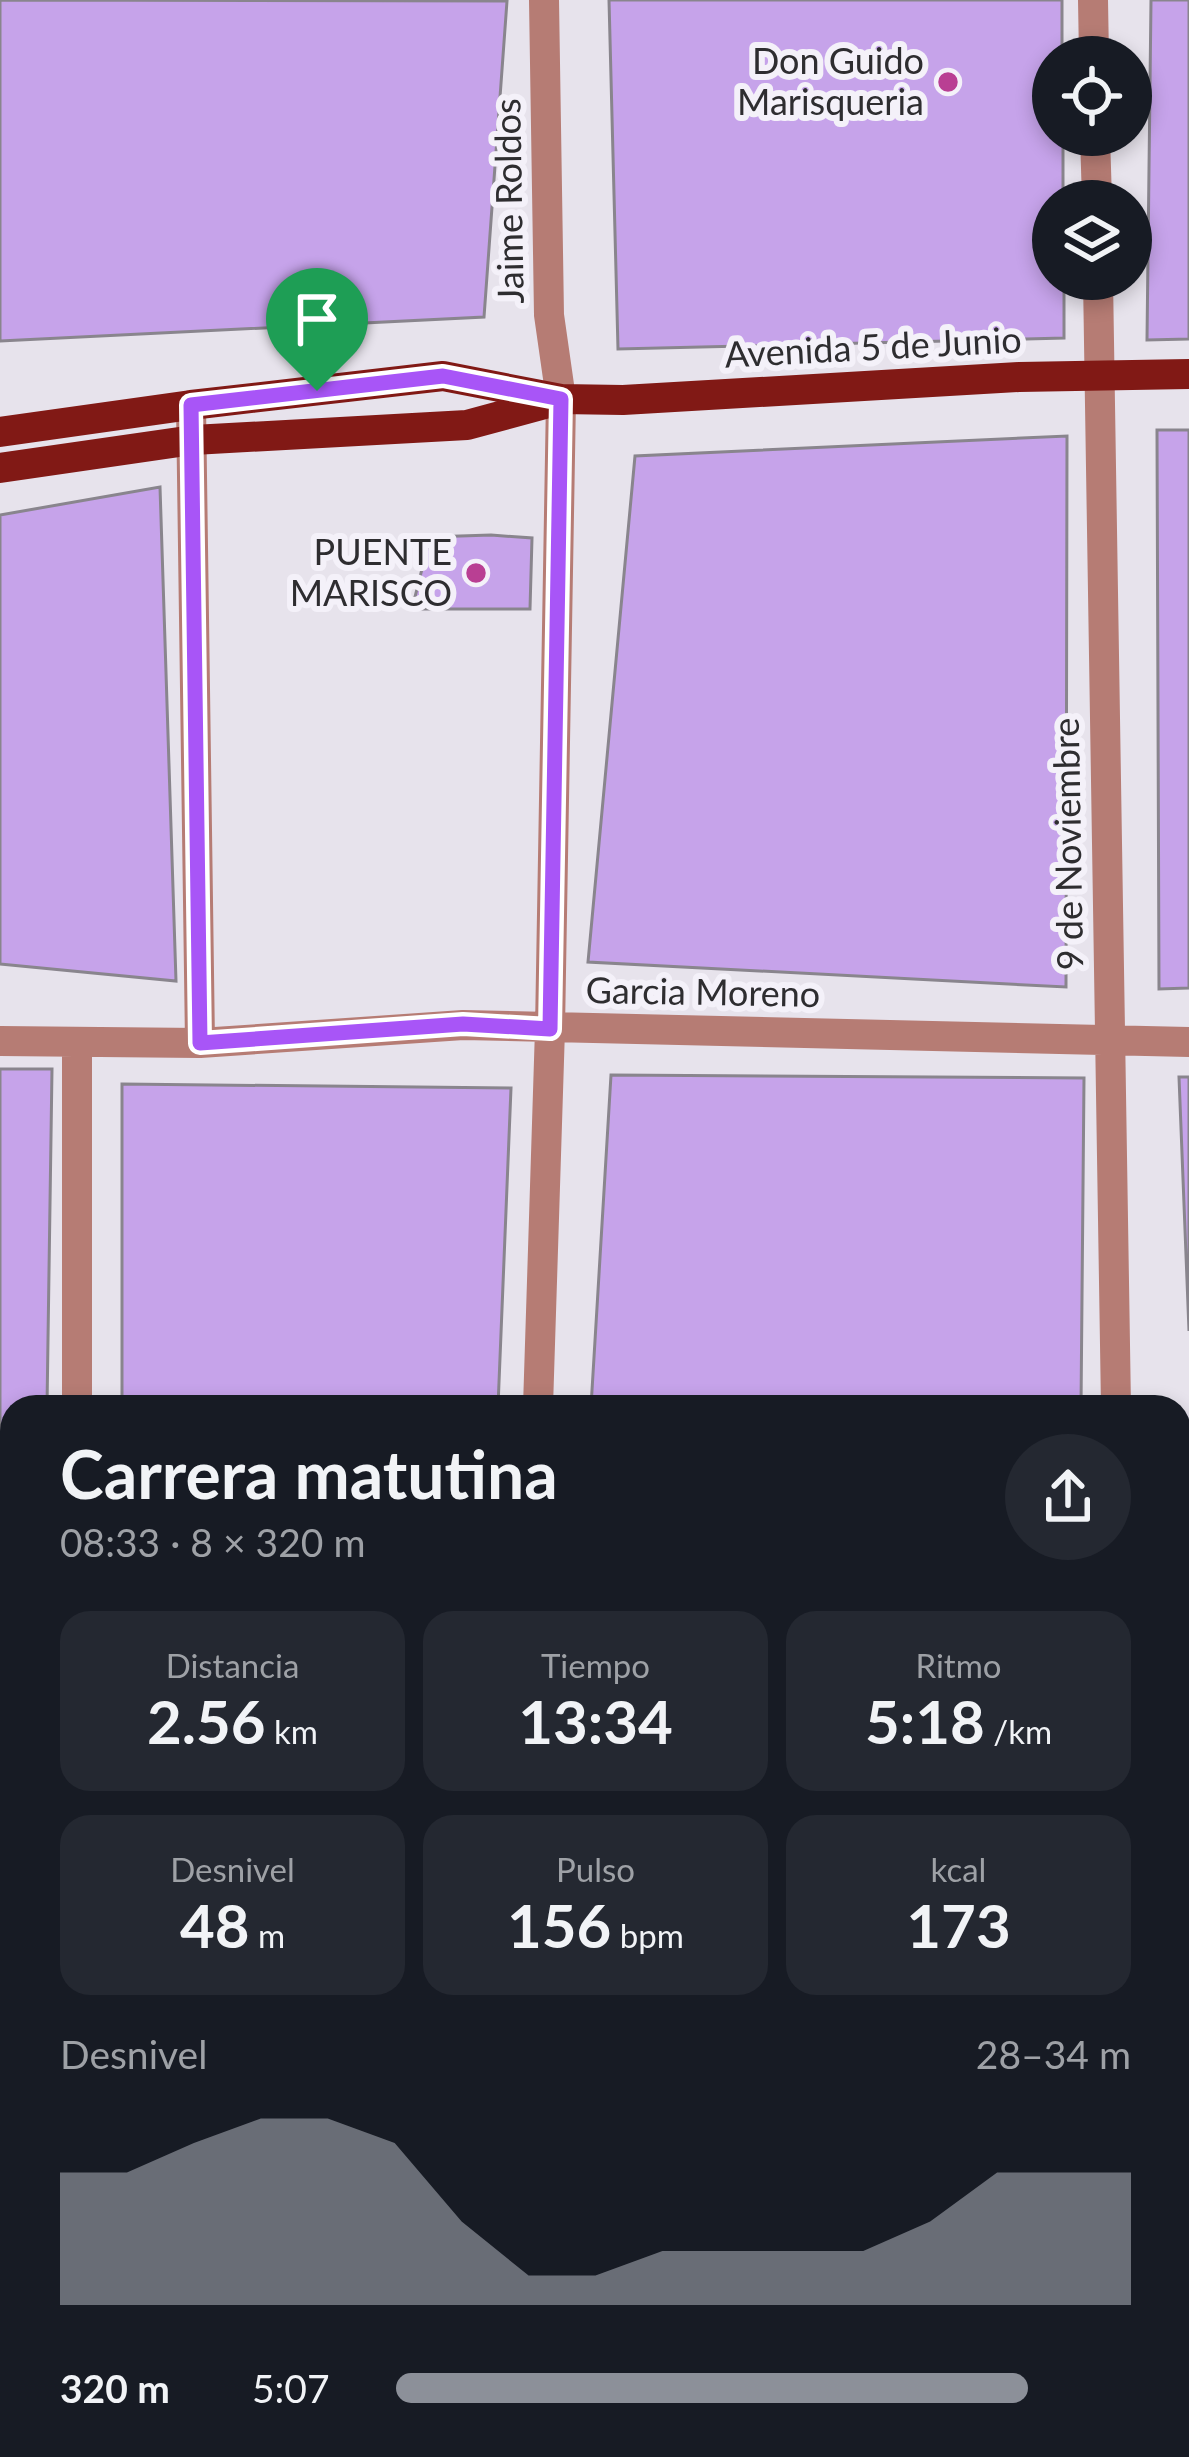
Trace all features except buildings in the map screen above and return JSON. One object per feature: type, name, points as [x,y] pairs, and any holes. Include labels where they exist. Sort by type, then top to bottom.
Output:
[{"type":"main road","name":"Avenida 5 de Junio","points":[[0,432],[443,376],[561,399],[623,400],[1189,374]]},
{"type":"main road","name":"Avenida 5 de Junio","points":[[0,468],[193,440],[467,425],[561,399]]},
{"type":"street","name":"Jaime Roldos","points":[[538,1395],[561,399],[550,315],[544,0]]},
{"type":"street","points":[[1093,0],[1094,36]]},
{"type":"street","name":"9 de Noviembre","points":[[1098,300],[1116,1395]]},
{"type":"street","points":[[191,405],[200,1043]]},
{"type":"street","name":"Garcia Moreno","points":[[0,1041],[200,1043],[463,1024],[1189,1042]]},
{"type":"street","points":[[77,1044],[77,1395]]},
{"type":"place","name":"Don Guido Marisqueria","points":[[948,82]]},
{"type":"place","name":"PUENTE MARISCO","points":[[476,573]]},
{"type":"route","points":[[443,376],[561,399],[550,1029],[463,1024],[200,1043],[191,405],[317,391],[443,376]]}]
